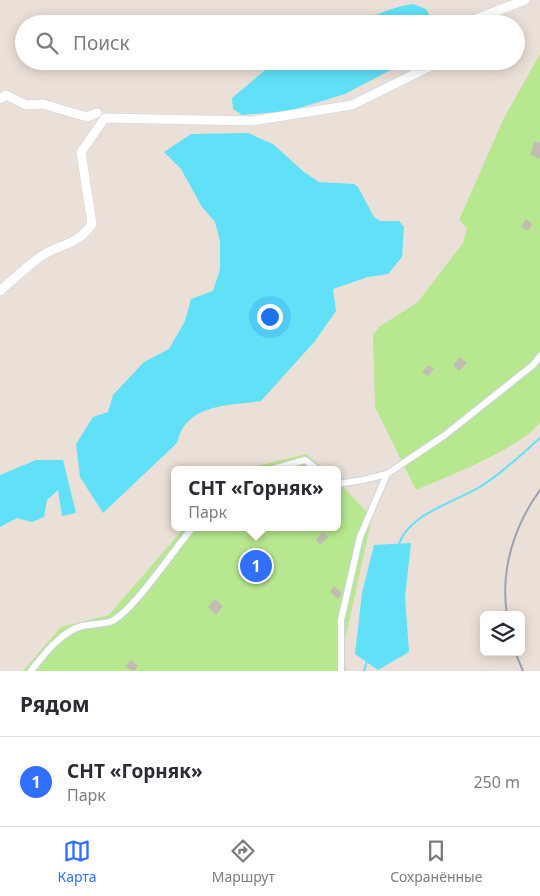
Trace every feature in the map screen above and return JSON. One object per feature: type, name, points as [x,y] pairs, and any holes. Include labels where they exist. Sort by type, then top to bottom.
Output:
[{"type":"street","points":[[487,15],[525,0]]},
{"type":"street","points":[[0,291],[42,256],[57,248],[71,244],[84,234],[92,224],[81,152],[105,118],[252,121],[352,104],[423,70]]},
{"type":"street","points":[[0,99],[6,95],[26,105],[43,104],[87,117],[97,114]]},
{"type":"street","points":[[341,483],[386,474],[445,436],[533,364],[540,356]]},
{"type":"street","points":[[284,466],[304,460],[315,466]]},
{"type":"street","points":[[341,671],[341,620],[360,537],[386,474]]},
{"type":"street","points":[[30,671],[60,638],[76,628],[96,622],[111,622],[128,608],[190,531]]},
{"type":"green space","points":[[540,54],[540,422],[532,431],[502,451],[464,470],[416,490],[375,407],[373,335],[379,327],[418,302],[463,243],[467,228],[459,220],[504,118]]},
{"type":"green space","points":[[306,454],[320,466],[257,466]]},
{"type":"green space","points":[[341,485],[372,517],[343,649],[346,671],[23,671],[61,627],[109,615],[182,531],[341,531]]},
{"type":"water","points":[[413,4],[426,9],[429,15],[376,15]]},
{"type":"water","points":[[265,70],[391,70],[345,94],[289,111],[242,115],[233,109],[232,98]]},
{"type":"water","points":[[248,133],[273,144],[304,172],[319,182],[354,184],[358,187],[374,217],[380,221],[399,221],[404,227],[402,257],[388,274],[368,277],[333,289],[336,311],[315,341],[261,401],[210,409],[199,413],[189,420],[182,430],[177,443],[103,513],[80,477],[76,444],[93,417],[108,412],[113,395],[144,362],[169,349],[185,321],[191,299],[213,291],[220,269],[220,241],[215,222],[202,207],[181,169],[164,152],[191,134]]},
{"type":"water","points":[[36,460],[63,460],[76,513],[62,516],[58,490],[47,500],[44,517],[32,522],[17,518],[0,527],[0,475]]},
{"type":"water","points":[[411,543],[405,597],[409,652],[378,670],[355,654],[362,593],[374,545]]},
{"type":"building","points":[[535,141],[540,143],[540,159],[530,154]]},
{"type":"building","points":[[526,219],[532,224],[528,231],[521,226]]},
{"type":"building","points":[[460,357],[467,363],[459,371],[453,365]]},
{"type":"building","points":[[428,365],[434,369],[428,376],[422,372]]},
{"type":"building","points":[[323,532],[328,537],[320,545],[316,540]]},
{"type":"building","points":[[265,574],[270,579],[264,585],[259,580]]},
{"type":"building","points":[[334,586],[342,593],[338,599],[330,592]]},
{"type":"building","points":[[215,599],[223,606],[216,615],[208,607]]},
{"type":"building","points":[[131,660],[138,666],[134,671],[125,667]]},
{"type":"waterway","points":[[399,544],[404,533],[423,516],[483,485],[505,469],[540,438]]},
{"type":"waterway","points":[[364,671],[367,661]]},
{"type":"railway","points":[[507,611],[506,582],[511,549],[523,518],[540,490]]},
{"type":"railway","points":[[517,656],[523,671]]},
{"type":"place","name":"СНТ «Горняк»","points":[[256,566]]}]
